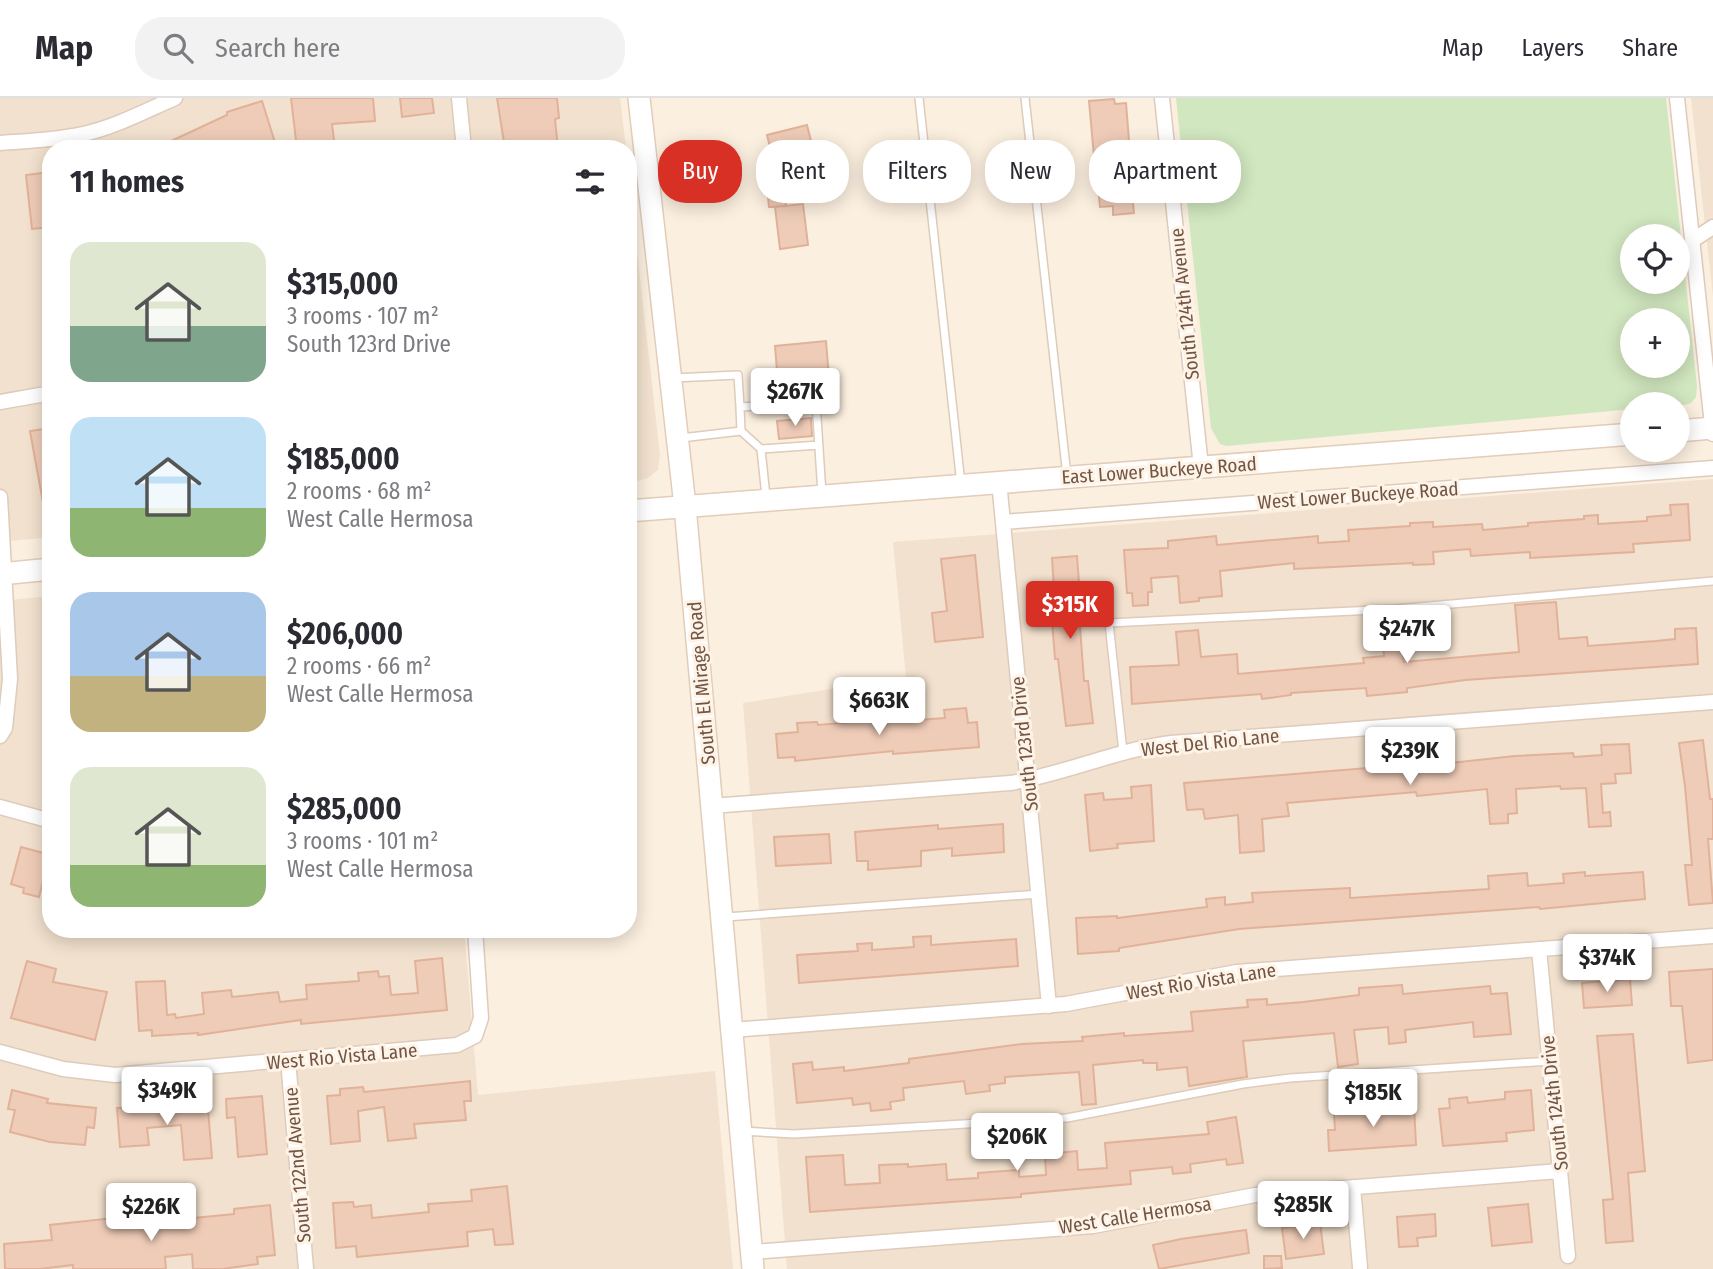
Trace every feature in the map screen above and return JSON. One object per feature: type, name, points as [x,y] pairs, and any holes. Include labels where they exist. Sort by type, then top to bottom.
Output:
[{"type":"main road","name":"South El Mirage Road","points":[[639,98],[685,506],[752,1261]]},
{"type":"main road","points":[[1690,431],[1713,430]]},
{"type":"main road","name":"East Lower Buckeye Road","points":[[685,506],[1620,436]]},
{"type":"main road","points":[[637,511],[685,506]]},
{"type":"main road","points":[[2,574],[42,570]]},
{"type":"street","points":[[0,143],[84,134],[111,126],[176,98]]},
{"type":"street","points":[[459,98],[463,140]]},
{"type":"street","name":"South 124th Avenue","points":[[1162,98],[1201,467]]},
{"type":"street","points":[[1677,98],[1713,430]]},
{"type":"street","points":[[1693,240],[1713,227]]},
{"type":"street","points":[[1693,240],[1713,244]]},
{"type":"street","points":[[0,402],[42,395]]},
{"type":"street","name":"West Lower Buckeye Road","points":[[1003,522],[1713,468]]},
{"type":"street","name":"South 123rd Drive","points":[[999,481],[1049,1006]]},
{"type":"street","points":[[0,497],[2,574],[10,679],[5,728],[0,736]]},
{"type":"street","name":"West Del Rio Lane","points":[[711,806],[1028,780],[1123,753],[1171,743],[1713,702]]},
{"type":"street","points":[[0,807],[42,819]]},
{"type":"street","name":"West Rio Vista Lane","points":[[732,1030],[1049,1006],[1237,972],[1713,936]]},
{"type":"street","name":"West Rio Vista Lane","points":[[0,1052],[63,1069],[106,1075],[447,1046],[475,1036],[481,1018],[476,938]]},
{"type":"street","name":"South 124th Drive","points":[[1539,949],[1568,1256]]},
{"type":"street","name":"South 122nd Avenue","points":[[288,1060],[306,1269]]},
{"type":"street","name":"West Calle Hermosa","points":[[752,1261],[1093,1226],[1255,1195],[1560,1171]]},
{"type":"street","points":[[1353,1187],[1360,1267]]},
{"type":"lane","points":[[919,98],[961,484]]},
{"type":"lane","points":[[1025,98],[1067,477]]},
{"type":"lane","points":[[670,378],[738,375],[741,431],[761,449],[766,499]]},
{"type":"lane","points":[[740,407],[816,402],[822,495]]},
{"type":"lane","points":[[678,438],[741,431]]},
{"type":"lane","points":[[761,449],[819,445]]},
{"type":"lane","points":[[1123,753],[1109,623],[1395,609],[1713,581]]},
{"type":"lane","points":[[722,917],[1039,894]]},
{"type":"lane","points":[[741,1131],[794,1134],[1039,1120],[1083,1115],[1242,1084],[1282,1079],[1550,1061]]},
{"type":"shaded area","points":[[0,98],[620,98],[625,140],[42,140],[42,538],[0,542]]},
{"type":"shaded area","points":[[1691,98],[1713,98],[1713,297]]},
{"type":"shaded area","points":[[637,252],[660,455],[658,470],[648,478],[637,481]]},
{"type":"shaded area","points":[[1713,479],[1713,1269],[787,1269],[743,703],[906,677],[893,542]]},
{"type":"shaded area","points":[[42,597],[42,938],[465,938],[478,1095],[715,1071],[733,1269],[0,1269],[0,601]]},
{"type":"green space","points":[[1176,98],[1666,98],[1680,224],[1620,224],[1620,294],[1687,294],[1689,308],[1620,308],[1620,378],[1690,378],[1690,321],[1697,386],[1696,397],[1691,403],[1690,392],[1620,392],[1620,410],[1226,446],[1220,444],[1211,428],[1187,203],[1241,203],[1241,140],[1180,140]]},
{"type":"building","points":[[291,98],[373,98],[375,121],[332,124],[334,140],[296,140]]},
{"type":"building","points":[[400,98],[432,98],[434,113],[402,117]]},
{"type":"building","points":[[497,98],[557,98],[557,140],[504,140]]},
{"type":"building","points":[[1114,99],[1115,104],[1126,103],[1129,140],[1093,140],[1089,101]]},
{"type":"building","points":[[262,101],[274,140],[173,140],[227,115],[227,112]]},
{"type":"building","points":[[807,125],[811,140],[768,140],[767,135]]},
{"type":"building","points":[[42,173],[42,228],[32,229],[26,175]]},
{"type":"building","points":[[769,203],[786,203],[786,206],[769,207]]},
{"type":"building","points":[[1100,203],[1133,203],[1134,213],[1113,215],[1113,206],[1100,207]]},
{"type":"building","points":[[803,204],[808,245],[780,249],[775,207]]},
{"type":"building","points":[[826,341],[829,378],[778,383],[775,346]]},
{"type":"building","points":[[811,418],[812,436],[779,439],[777,421]]},
{"type":"building","points":[[42,429],[42,497],[30,431]]},
{"type":"building","points":[[1688,504],[1690,540],[1633,544],[1634,552],[1530,558],[1530,552],[1471,556],[1470,549],[1433,552],[1434,564],[1294,569],[1294,563],[1220,571],[1222,596],[1199,598],[1199,601],[1180,603],[1178,576],[1151,578],[1152,592],[1148,592],[1148,605],[1133,606],[1132,593],[1127,593],[1124,550],[1168,548],[1168,541],[1216,536],[1217,545],[1318,536],[1318,543],[1349,541],[1348,530],[1410,526],[1410,523],[1433,522],[1433,527],[1482,524],[1483,530],[1584,519],[1584,516],[1598,515],[1598,524],[1647,521],[1647,517],[1671,515],[1670,505]]},
{"type":"building","points":[[975,555],[983,637],[935,642],[932,613],[947,611],[941,559]]},
{"type":"building","points":[[1077,556],[1079,583],[1086,583],[1087,600],[1078,600],[1084,681],[1088,681],[1093,723],[1066,726],[1058,659],[1055,659],[1052,620],[1056,620],[1052,558]]},
{"type":"building","points":[[1556,602],[1559,639],[1587,637],[1588,646],[1656,641],[1675,639],[1675,629],[1696,628],[1698,664],[1465,680],[1407,688],[1407,692],[1367,696],[1366,688],[1291,693],[1262,699],[1261,694],[1132,704],[1130,667],[1179,665],[1176,632],[1198,630],[1201,657],[1237,654],[1238,674],[1364,663],[1363,658],[1384,656],[1382,638],[1399,636],[1404,662],[1519,652],[1515,605]]},
{"type":"building","points":[[966,708],[968,723],[977,722],[979,747],[893,754],[893,751],[795,761],[795,757],[778,758],[776,734],[798,732],[797,723],[817,722],[818,725],[945,718],[944,710]]},
{"type":"building","points":[[1703,740],[1710,799],[1713,799],[1713,839],[1708,839],[1713,903],[1689,905],[1685,865],[1692,865],[1679,743]]},
{"type":"building","points":[[1629,744],[1631,773],[1615,774],[1616,783],[1601,784],[1603,813],[1610,812],[1611,826],[1589,827],[1586,788],[1561,789],[1560,786],[1516,789],[1517,813],[1508,814],[1508,823],[1490,824],[1487,789],[1417,796],[1416,792],[1287,803],[1289,816],[1262,819],[1264,851],[1240,853],[1238,815],[1205,819],[1203,809],[1187,810],[1184,783],[1515,756],[1573,753],[1574,757],[1602,755],[1601,745]]},
{"type":"building","points":[[1151,785],[1154,841],[1117,844],[1118,848],[1090,851],[1085,795],[1103,793],[1104,800],[1132,798],[1131,787]]},
{"type":"building","points":[[1003,824],[1004,852],[952,856],[952,848],[921,851],[921,866],[868,870],[868,861],[857,861],[855,832],[938,825],[938,829]]},
{"type":"building","points":[[829,834],[831,863],[776,866],[774,837]]},
{"type":"building","points":[[21,847],[42,853],[42,885],[39,897],[23,893],[24,888],[11,884]]},
{"type":"building","points":[[1585,872],[1585,876],[1643,872],[1645,899],[1540,909],[1239,929],[1119,948],[1119,951],[1078,954],[1076,918],[1117,918],[1207,907],[1206,899],[1225,897],[1225,905],[1253,902],[1252,893],[1350,888],[1350,898],[1489,889],[1488,876],[1527,873],[1528,886],[1564,883],[1563,874]]},
{"type":"building","points":[[931,936],[931,945],[1016,939],[1018,966],[799,983],[797,955],[858,951],[857,944],[872,943],[872,950],[914,947],[913,937]]},
{"type":"building","points":[[442,958],[447,1010],[301,1024],[301,1020],[198,1035],[152,1036],[152,1030],[139,1031],[136,982],[165,981],[167,1015],[175,1014],[176,1018],[204,1014],[202,993],[231,990],[232,997],[278,992],[280,1002],[307,999],[306,985],[359,981],[358,973],[378,971],[379,977],[389,976],[391,995],[418,993],[415,961]]},
{"type":"building","points":[[27,961],[56,969],[53,982],[107,992],[95,1040],[11,1018]]},
{"type":"building","points":[[1713,969],[1713,1060],[1688,1063],[1682,1006],[1671,1006],[1669,972]]},
{"type":"building","points":[[1630,979],[1632,1005],[1584,1008],[1582,983]]},
{"type":"building","points":[[1402,985],[1403,994],[1490,986],[1491,994],[1507,993],[1511,1034],[1474,1037],[1473,1022],[1405,1030],[1406,1042],[1389,1044],[1388,1027],[1354,1030],[1358,1064],[1338,1067],[1334,1033],[1243,1041],[1247,1077],[1189,1086],[1187,1067],[1157,1070],[1157,1063],[1143,1063],[1143,1060],[1093,1065],[1096,1104],[1082,1105],[1079,1072],[1005,1077],[1005,1083],[989,1085],[990,1091],[966,1094],[964,1081],[903,1088],[904,1100],[890,1102],[891,1109],[871,1111],[870,1103],[853,1105],[852,1098],[797,1103],[793,1064],[812,1062],[813,1070],[844,1067],[844,1071],[909,1063],[909,1059],[1022,1044],[1083,1041],[1082,1037],[1193,1031],[1191,1012],[1248,1007],[1247,1000],[1267,999],[1267,1005],[1303,1002],[1359,995],[1359,988]]},
{"type":"building","points":[[1633,1034],[1645,1171],[1628,1173],[1633,1241],[1606,1243],[1603,1200],[1613,1199],[1597,1036]]},
{"type":"building","points":[[470,1081],[471,1101],[464,1101],[466,1120],[414,1124],[416,1138],[388,1141],[384,1107],[358,1111],[360,1141],[331,1144],[327,1096],[340,1095],[340,1089],[363,1087],[364,1092]]},
{"type":"building","points":[[12,1090],[48,1099],[47,1103],[96,1108],[94,1128],[87,1127],[85,1145],[50,1142],[10,1132],[15,1110],[8,1109]]},
{"type":"building","points":[[1531,1090],[1534,1130],[1506,1133],[1507,1141],[1443,1146],[1439,1109],[1450,1108],[1449,1099],[1467,1097],[1468,1103],[1505,1099],[1505,1092]]},
{"type":"building","points":[[262,1096],[267,1154],[238,1157],[235,1117],[227,1118],[226,1099]]},
{"type":"building","points":[[195,1104],[196,1110],[208,1109],[212,1158],[184,1160],[181,1125],[147,1128],[149,1145],[120,1147],[117,1108]]},
{"type":"building","points":[[1414,1106],[1416,1145],[1329,1151],[1328,1130],[1335,1130],[1334,1113]]},
{"type":"building","points":[[1236,1117],[1243,1163],[1227,1165],[1226,1159],[1190,1164],[1191,1172],[1173,1174],[1172,1167],[1130,1171],[1131,1184],[1021,1194],[1021,1197],[810,1212],[806,1157],[843,1155],[845,1185],[880,1183],[879,1165],[908,1164],[908,1167],[946,1164],[947,1180],[978,1178],[978,1173],[1019,1170],[1019,1177],[1046,1175],[1045,1154],[1077,1151],[1078,1170],[1107,1168],[1105,1143],[1209,1134],[1207,1122]]},
{"type":"building","points":[[507,1186],[513,1244],[495,1245],[493,1229],[467,1232],[468,1246],[357,1257],[356,1246],[336,1248],[333,1203],[353,1202],[354,1207],[371,1205],[372,1218],[429,1212],[428,1204],[472,1201],[471,1190]]},
{"type":"building","points":[[1528,1204],[1532,1242],[1492,1246],[1488,1208]]},
{"type":"building","points":[[270,1205],[275,1255],[257,1257],[258,1264],[222,1269],[193,1269],[192,1254],[165,1257],[166,1269],[73,1269],[73,1265],[5,1269],[4,1244],[52,1240],[50,1225],[132,1216],[133,1224],[234,1214],[234,1209]]},
{"type":"building","points":[[1435,1214],[1436,1236],[1417,1238],[1418,1246],[1399,1247],[1397,1217]]},
{"type":"building","points":[[1320,1223],[1324,1254],[1286,1259],[1282,1228]]},
{"type":"building","points":[[1246,1230],[1249,1253],[1159,1269],[1153,1245]]},
{"type":"building","points":[[1264,1256],[1281,1256],[1282,1268],[1264,1269]]}]
